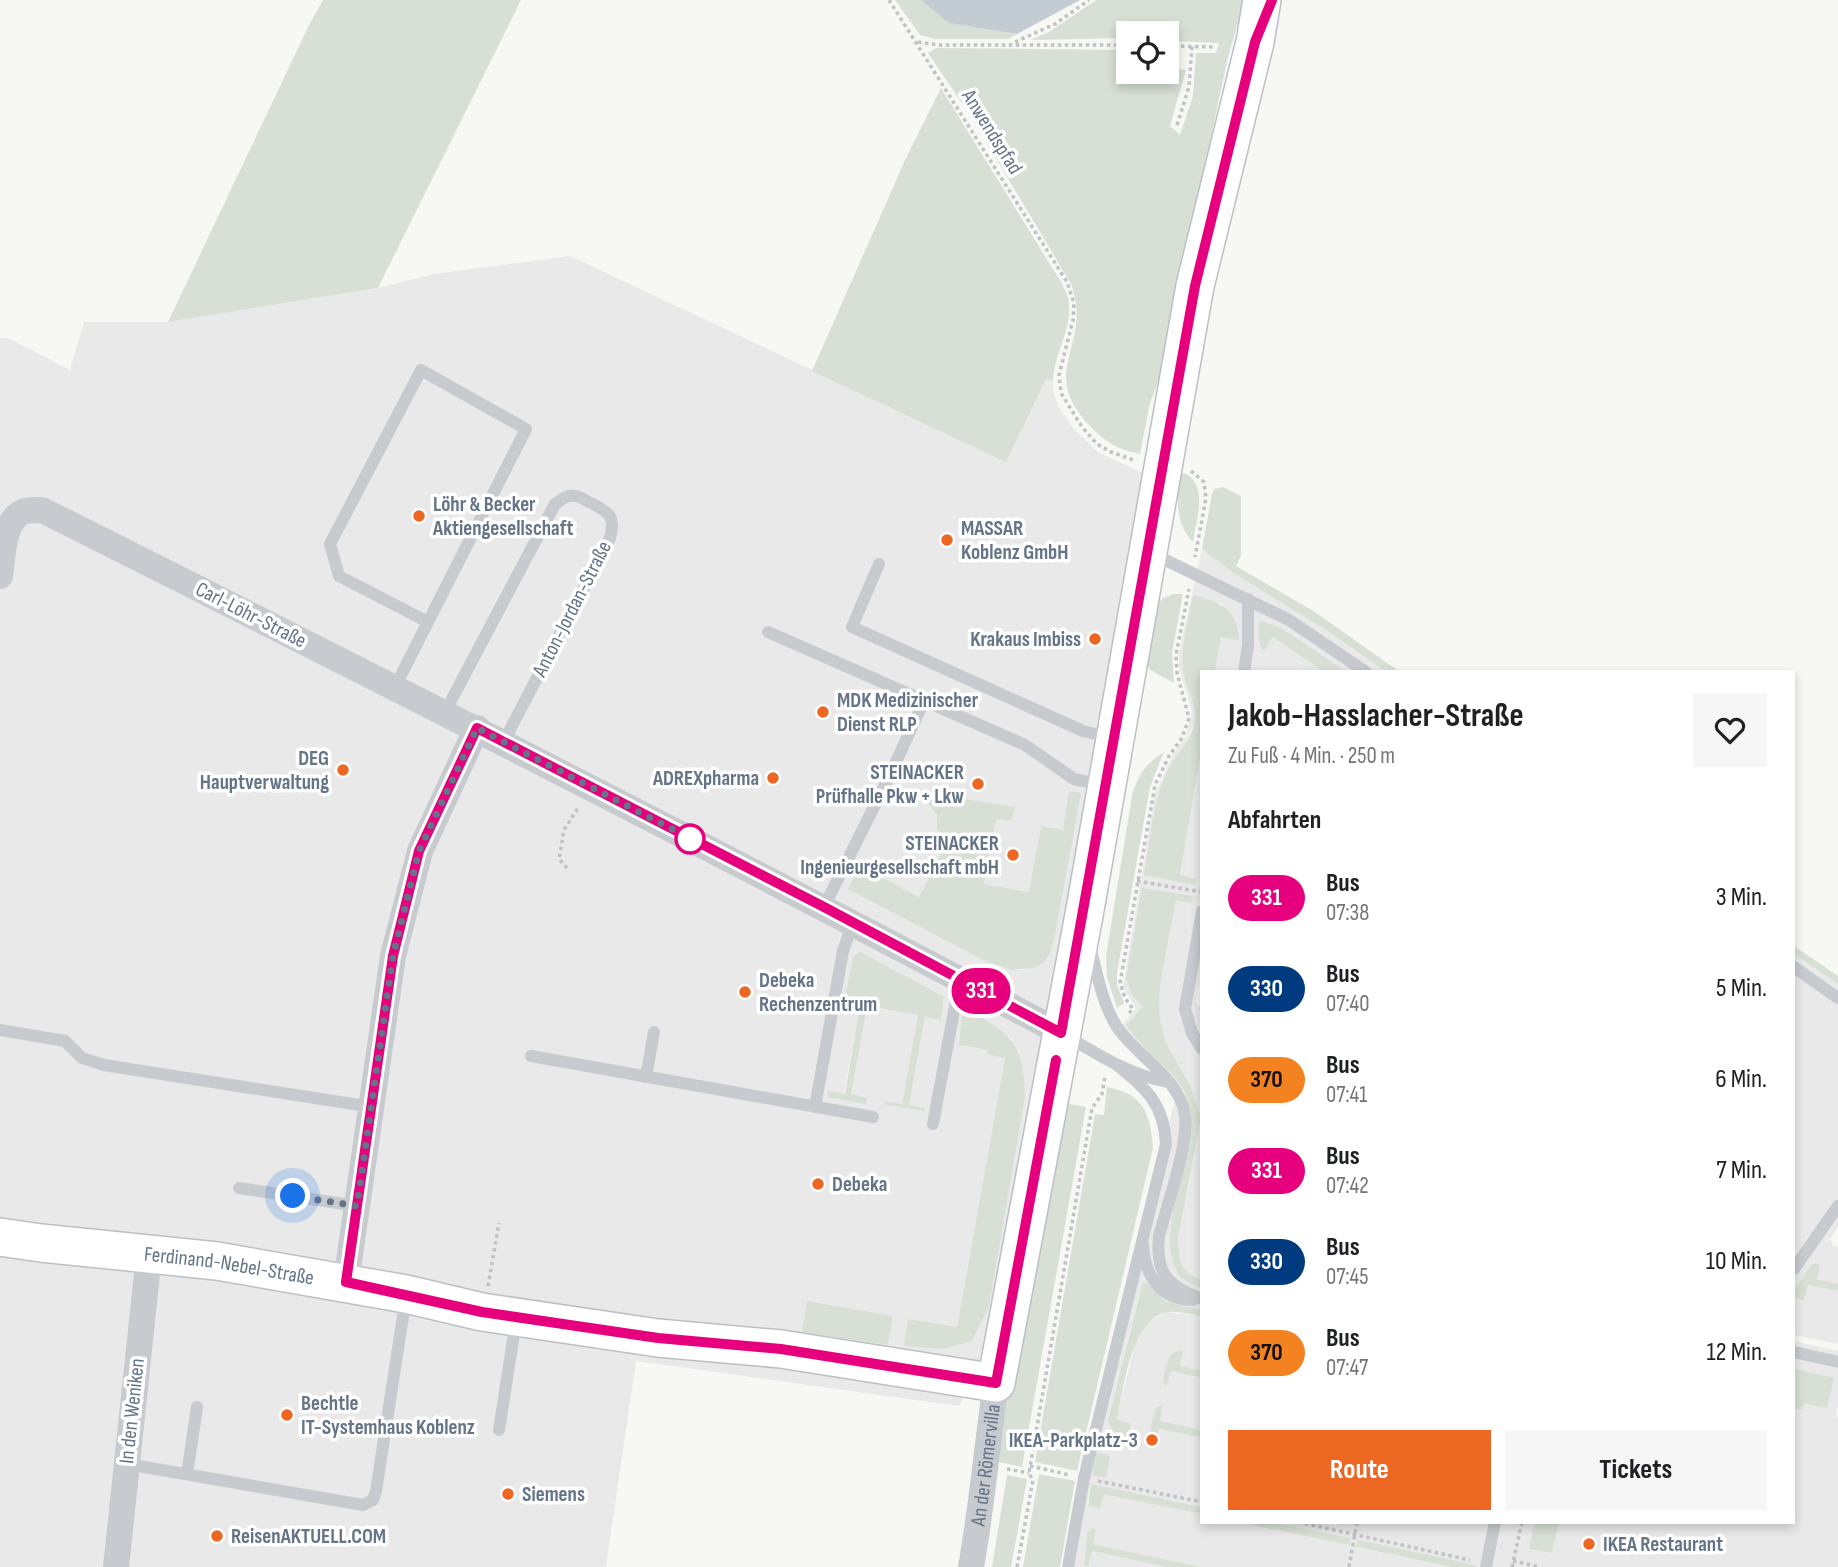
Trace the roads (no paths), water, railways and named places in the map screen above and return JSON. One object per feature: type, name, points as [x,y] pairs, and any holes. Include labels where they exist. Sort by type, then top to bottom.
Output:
[{"type":"street","name":"An der Römervilla","points":[[971,1567],[983,1497],[996,1383],[1084,915],[1195,286],[1255,42],[1262,0]]},
{"type":"street","name":"An der Römervilla","points":[[1255,42],[1272,0]]},
{"type":"street","name":"Carl-Löhr-Straße","points":[[0,576],[6,536],[13,521],[24,511],[42,510],[477,728],[853,922],[1061,1033]]},
{"type":"street","points":[[346,1282],[393,956],[419,851],[477,728]]},
{"type":"street","name":"Ferdinand-Nebel-Straße","points":[[0,1237],[217,1261],[346,1282],[500,1314],[658,1338],[781,1349],[996,1383]]},
{"type":"street","name":"In den Weniken","points":[[116,1567],[149,1255]]},
{"type":"lane","points":[[395,687],[426,621],[526,429],[421,370],[330,544],[339,576],[426,621]]},
{"type":"lane","name":"Anton-Jordan-Straße","points":[[445,712],[555,504],[566,497],[576,495],[611,517],[613,526],[610,538],[503,743]]},
{"type":"lane","points":[[1147,551],[1289,620],[1363,670]]},
{"type":"lane","points":[[879,564],[852,627],[1083,731],[1115,739]]},
{"type":"lane","points":[[1244,670],[1248,599]]},
{"type":"lane","points":[[768,632],[1025,745],[1074,779],[1107,786]]},
{"type":"lane","points":[[824,907],[889,778],[925,699]]},
{"type":"lane","points":[[1084,915],[1101,991],[1112,1017],[1129,1041],[1179,1096],[1185,1123],[1183,1144],[1159,1236],[1158,1252],[1161,1268],[1169,1281],[1184,1292],[1200,1298]]},
{"type":"lane","points":[[815,1107],[843,951],[853,922]]},
{"type":"lane","points":[[1199,1032],[1185,1009],[1200,923]]},
{"type":"lane","points":[[1795,968],[1838,998]]},
{"type":"lane","points":[[933,1124],[960,979]]},
{"type":"lane","points":[[0,1030],[65,1041],[82,1058],[104,1065],[372,1107]]},
{"type":"lane","points":[[646,1077],[654,1032]]},
{"type":"lane","points":[[1061,1033],[1117,1065],[1152,1079],[1169,1082]]},
{"type":"lane","points":[[531,1056],[873,1117]]},
{"type":"lane","points":[[1069,1567],[1084,1478],[1164,1152],[1165,1135],[1160,1113],[1153,1099],[1140,1083],[1117,1065]]},
{"type":"lane","points":[[239,1188],[357,1206]]},
{"type":"lane","points":[[1795,1268],[1838,1206]]},
{"type":"lane","points":[[1143,1235],[1148,1272],[1157,1286],[1179,1299],[1200,1299]]},
{"type":"lane","points":[[127,1464],[363,1505],[373,1500],[406,1294]]},
{"type":"lane","points":[[499,1430],[500,1314]]},
{"type":"lane","points":[[1795,1352],[1838,1362]]},
{"type":"lane","points":[[187,1474],[197,1407]]},
{"type":"lane","points":[[1486,1565],[1495,1524]]},
{"type":"place","name":"Löhr & Becker Aktiengesellschaft","points":[[419,516]]},
{"type":"place","name":"MASSAR Koblenz GmbH","points":[[947,540]]},
{"type":"place","name":"Krakaus Imbiss","points":[[1095,639]]},
{"type":"place","name":"MDK Medizinischer Dienst RLP","points":[[823,712]]},
{"type":"place","name":"DEG Hauptverwaltung","points":[[343,770]]},
{"type":"place","name":"ADREXpharma","points":[[773,778]]},
{"type":"place","name":"STEINACKER Prüfhalle Pkw + Lkw","points":[[978,784]]},
{"type":"place","name":"STEINACKER Ingenieurgesellschaft mbH","points":[[1013,855]]},
{"type":"place","name":"Debeka Rechenzentrum","points":[[745,992]]},
{"type":"place","name":"Debeka","points":[[818,1184]]},
{"type":"place","name":"Bechtle IT-Systemhaus Koblenz","points":[[287,1415]]},
{"type":"place","name":"IKEA-Parkplatz-3","points":[[1152,1440]]},
{"type":"place","name":"Siemens","points":[[508,1494]]},
{"type":"place","name":"ReisenAKTUELL.COM","points":[[217,1536]]},
{"type":"place","name":"IKEA Restaurant","points":[[1589,1544]]}]
